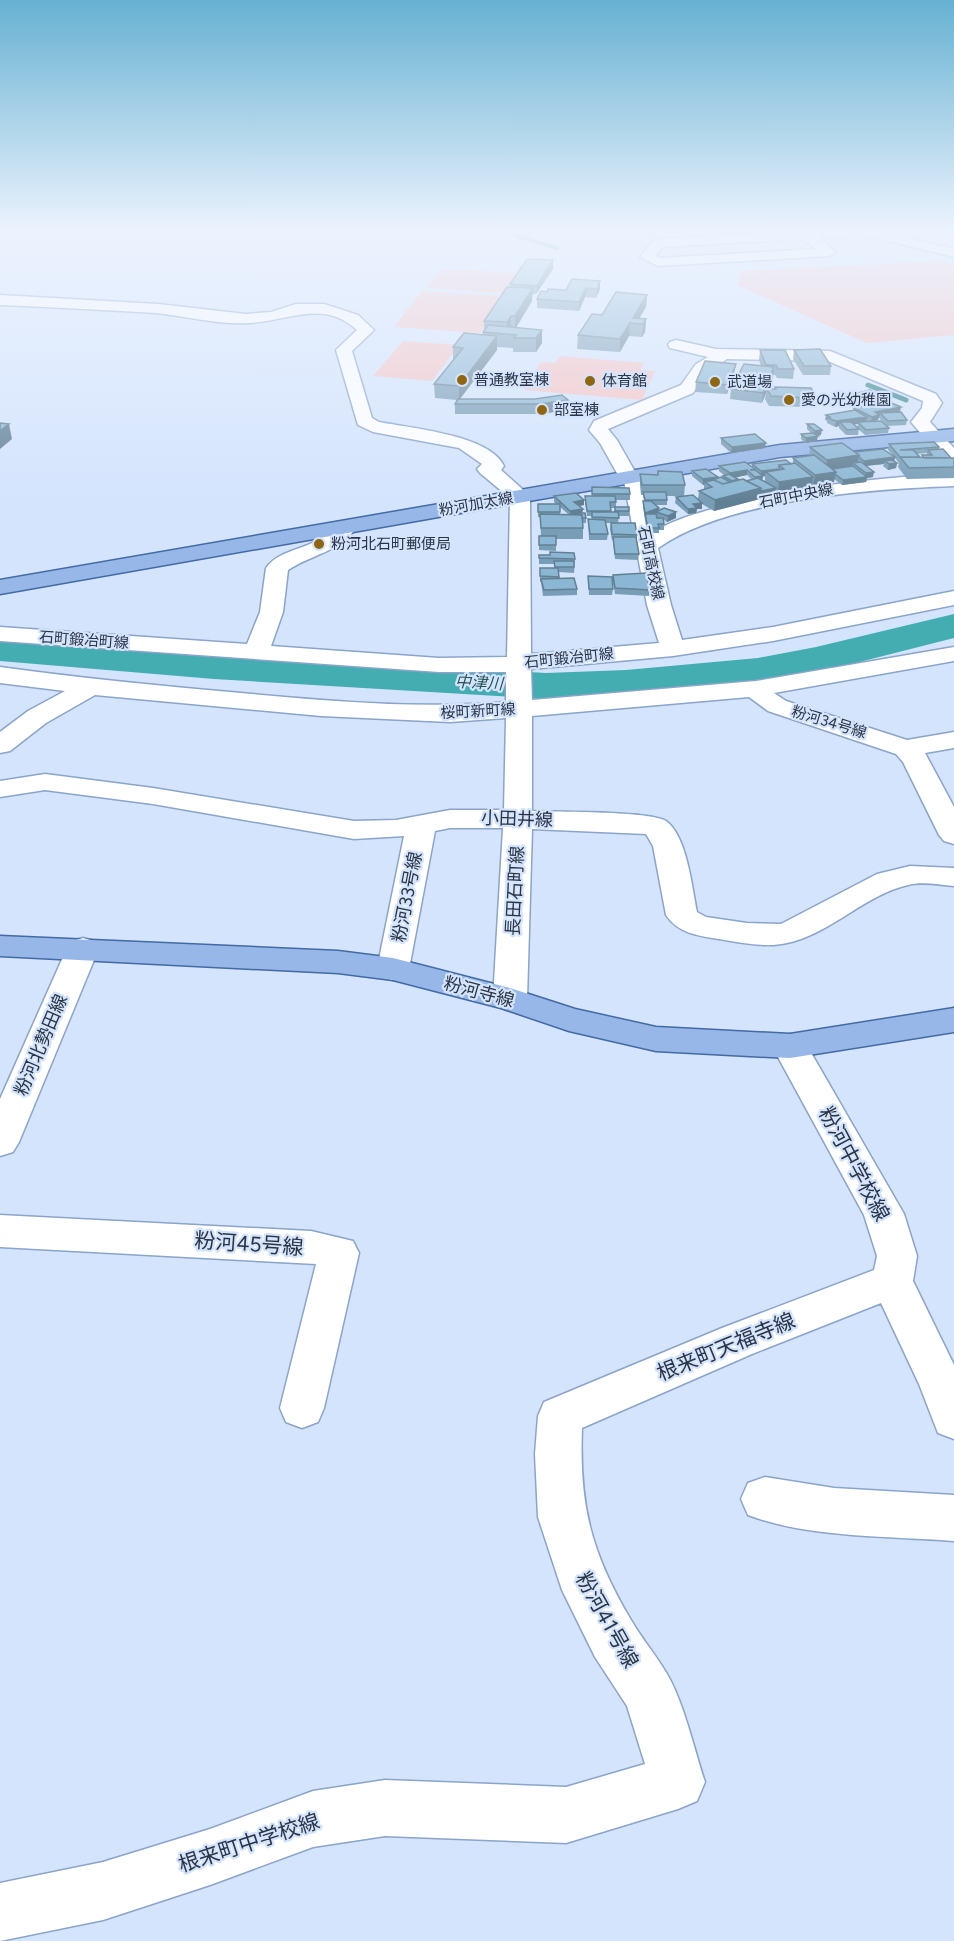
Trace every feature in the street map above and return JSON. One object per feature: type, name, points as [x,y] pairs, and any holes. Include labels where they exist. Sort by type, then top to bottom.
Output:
[{"type":"main road","name":"粉河加太線","points":[[0,587],[345,528],[629,474],[780,451],[954,435]]},
{"type":"main road","name":"粉河寺線","points":[[0,946],[83,948],[339,962],[393,969],[510,999],[569,1019],[656,1039],[790,1046],[954,1020]]},
{"type":"street","points":[[355,320],[366,330],[344,350],[364,421],[373,426],[465,444],[493,463],[494,466],[487,468],[520,496]]},
{"type":"street","points":[[676,345],[724,354],[830,356],[917,391],[930,398],[933,403],[920,422],[954,460]]},
{"type":"street","name":"石町高校線","points":[[673,649],[659,605],[629,474],[608,440],[598,430],[600,425],[607,421],[687,389],[702,368],[724,354]]},
{"type":"street","name":"石町中央線","points":[[647,546],[667,531],[686,523],[771,500],[804,493],[892,482],[954,480]]},
{"type":"street","name":"長田石町線","points":[[510,999],[518,818],[520,496]]},
{"type":"street","points":[[255,652],[267,633],[273,614],[277,568],[282,562],[321,548],[345,528]]},
{"type":"street","name":"石町鍛冶町線","points":[[0,634],[438,665],[495,666],[518,685],[673,649],[773,634],[954,598]]},
{"type":"street","name":"桜町新町線","points":[[0,675],[91,687],[386,712],[450,714],[518,685],[756,689],[954,654]]},
{"type":"street","points":[[0,745],[37,717],[91,687]]},
{"type":"street","name":"粉河34号線","points":[[756,689],[762,697],[777,706],[906,748]]},
{"type":"street","points":[[906,748],[954,740]]},
{"type":"street","points":[[906,748],[916,760],[954,835]]},
{"type":"street","name":"小田井線","points":[[0,789],[45,783],[153,796],[354,830],[396,829],[450,819],[518,818],[648,824],[657,828],[668,846],[682,915],[686,921],[696,925],[748,933],[778,934],[792,931],[860,892],[905,876],[924,874],[954,877]]},
{"type":"street","name":"粉河33号線","points":[[393,969],[421,825]]},
{"type":"street","name":"粉河北勢田線","points":[[0,1142],[83,948]]},
{"type":"street","name":"粉河中学校線","points":[[790,1046],[884,1214],[897,1256],[892,1281]]},
{"type":"street","name":"粉河45号線","points":[[0,1231],[270,1244],[339,1253],[302,1408]]},
{"type":"street","points":[[892,1281],[941,1384],[954,1419]]},
{"type":"street","name":"根来町天福寺線","points":[[560,1416],[738,1341],[892,1281]]},
{"type":"street","name":"粉河41号線","points":[[560,1416],[558,1454],[562,1517],[579,1573],[613,1639],[649,1693],[678,1782]]},
{"type":"street","points":[[765,1499],[834,1510],[954,1518]]},
{"type":"street","name":"根来町中学校線","points":[[0,1912],[103,1891],[210,1857],[313,1819],[384,1808],[566,1815],[678,1782]]},
{"type":"shaded area","points":[[400,320],[488,320],[480,333],[394,327]]},
{"type":"shaded area","points":[[815,320],[954,320],[954,335],[867,343]]},
{"type":"shaded area","points":[[403,341],[459,345],[432,381],[373,376]]},
{"type":"shaded area","name":"体育館","points":[[560,356],[644,363],[641,370],[655,371],[642,400],[524,390],[541,362],[555,363]]},
{"type":"building","points":[[485,320],[509,320],[507,322]]},
{"type":"building","points":[[588,320],[646,320],[643,324],[630,323],[620,339],[578,335]]},
{"type":"building","points":[[488,325],[542,330],[536,338],[514,338],[516,335],[483,332]]},
{"type":"building","points":[[464,333],[497,336],[459,386],[434,384],[463,348],[453,347]]},
{"type":"building","points":[[820,349],[831,366],[804,366],[794,350]]},
{"type":"building","points":[[760,350],[785,350],[794,369],[778,369],[776,365],[766,365]]},
{"type":"building","points":[[705,361],[736,364],[728,385],[696,382]]},
{"type":"building","points":[[744,364],[774,367],[763,393],[731,389]]},
{"type":"building","points":[[775,387],[811,388],[815,395],[807,395],[809,398],[771,396],[767,389],[776,389]]},
{"type":"building","points":[[870,390],[884,396],[859,402],[845,396]]},
{"type":"building","points":[[562,395],[568,400],[540,404],[455,404],[458,399],[535,399]]},
{"type":"building","points":[[887,401],[901,407],[875,412],[879,415],[872,417],[854,408]]},
{"type":"building","points":[[855,410],[867,417],[836,421],[827,418],[830,417],[826,415]]},
{"type":"building","points":[[901,412],[907,420],[888,421],[880,413]]},
{"type":"building","points":[[881,421],[889,428],[866,430],[858,422]]},
{"type":"building","points":[[840,422],[851,422],[859,429],[847,430]]},
{"type":"building","points":[[0,423],[9,424],[0,431]]},
{"type":"building","points":[[807,424],[814,424],[822,430],[815,431]]},
{"type":"building","points":[[813,433],[818,436],[806,438],[801,434]]},
{"type":"building","points":[[755,434],[766,443],[732,447],[721,438]]},
{"type":"building","points":[[934,442],[939,447],[900,450],[913,450],[920,457],[900,457],[889,444]]},
{"type":"building","points":[[842,443],[859,455],[827,460],[810,447]]},
{"type":"building","points":[[883,449],[895,457],[864,461],[855,452]]},
{"type":"building","points":[[943,449],[951,458],[924,458],[922,455],[932,455],[928,450]]},
{"type":"building","points":[[814,455],[836,472],[815,475],[793,458]]},
{"type":"building","points":[[900,457],[954,458],[954,467],[909,468]]},
{"type":"building","points":[[786,460],[791,464],[779,465],[779,469],[761,471],[752,464]]},
{"type":"building","points":[[892,460],[897,463],[889,464],[884,461]]},
{"type":"building","points":[[745,462],[755,469],[750,470],[755,470],[763,476],[755,477],[747,470],[730,473],[719,466]]},
{"type":"building","points":[[861,462],[874,472],[866,473],[853,463]]},
{"type":"building","points":[[795,463],[813,477],[779,482],[766,472],[784,469],[779,465]]},
{"type":"building","points":[[853,466],[867,477],[843,480],[832,469]]},
{"type":"building","points":[[706,469],[718,477],[703,479],[692,471]]},
{"type":"building","points":[[658,471],[682,472],[685,485],[642,485],[640,474],[658,475]]},
{"type":"building","points":[[729,474],[738,479],[732,481],[723,476]]},
{"type":"building","points":[[721,477],[730,482],[723,484],[714,480],[709,481]]},
{"type":"building","points":[[758,478],[776,488],[761,491],[761,488],[746,481]]},
{"type":"building","points":[[743,479],[761,488],[715,500],[699,491],[712,487],[705,482],[714,480],[723,484]]},
{"type":"building","points":[[592,487],[629,488],[630,494],[592,494]]},
{"type":"building","points":[[643,492],[666,492],[667,500],[645,500]]},
{"type":"building","points":[[576,493],[584,500],[574,502],[583,509],[570,511],[554,496]]},
{"type":"building","points":[[693,495],[702,503],[693,504],[697,508],[688,509],[676,497]]},
{"type":"building","points":[[585,496],[615,496],[616,502],[610,502],[611,511],[587,511]]},
{"type":"building","points":[[643,501],[651,501],[659,508],[645,513]]},
{"type":"building","points":[[538,504],[560,504],[560,512],[538,512]]},
{"type":"building","points":[[615,507],[629,507],[629,511],[615,511]]},
{"type":"building","points":[[664,508],[676,512],[668,516],[656,512]]},
{"type":"building","points":[[592,512],[618,512],[619,518],[592,517]]},
{"type":"building","points":[[573,513],[585,513],[586,518],[582,518],[582,515]]},
{"type":"building","points":[[540,514],[582,515],[583,528],[541,528]]},
{"type":"building","points":[[645,514],[656,514],[657,518],[663,518],[664,524],[658,524],[659,528],[648,528]]},
{"type":"building","points":[[588,519],[605,520],[608,534],[590,534]]},
{"type":"building","points":[[611,523],[635,523],[637,535],[612,534]]},
{"type":"building","points":[[539,536],[556,536],[556,545],[539,545]]},
{"type":"building","points":[[613,537],[636,537],[639,554],[615,554]]},
{"type":"building","points":[[550,552],[574,553],[575,559],[539,558],[539,555],[550,555]]},
{"type":"building","points":[[554,561],[574,561],[574,567],[555,567]]},
{"type":"building","points":[[540,568],[558,568],[559,577],[540,576]]},
{"type":"building","points":[[646,573],[650,590],[615,588],[613,575]]},
{"type":"building","points":[[588,576],[612,577],[613,589],[589,589]]},
{"type":"building","points":[[574,578],[577,589],[544,590],[541,579]]},
{"type":"waterway","points":[[868,385],[906,400]]},
{"type":"waterway","name":"中津川","points":[[0,648],[214,666],[546,686],[626,683],[758,671],[816,660],[954,626]]},
{"type":"place","name":"普通教室棟","points":[[462,380]]},
{"type":"place","name":"体育館","points":[[590,381]]},
{"type":"place","name":"武道場","points":[[715,382]]},
{"type":"place","name":"愛の光幼稚園","points":[[789,400]]},
{"type":"place","name":"部室棟","points":[[542,410]]},
{"type":"place","name":"粉河北石町郵便局","points":[[319,544]]}]
